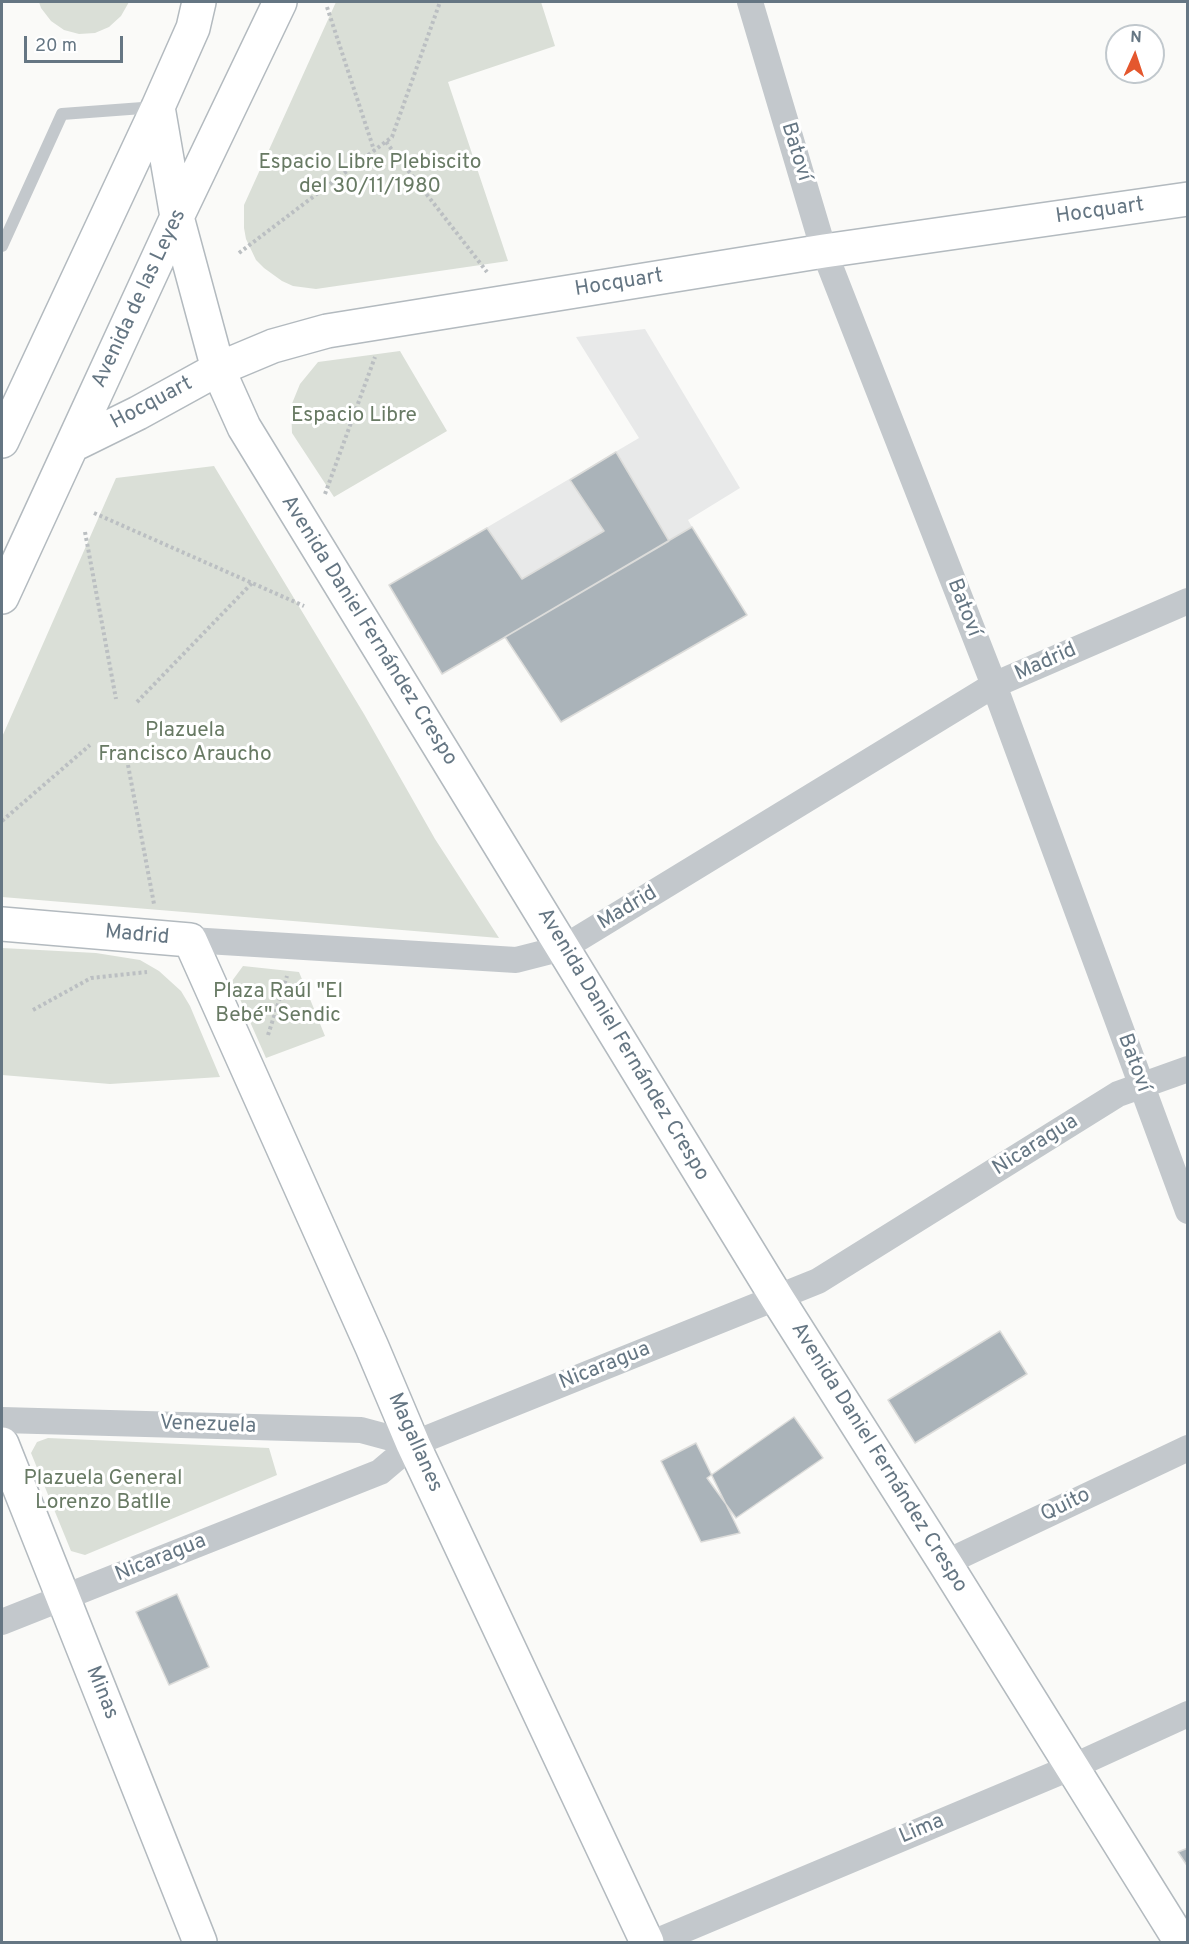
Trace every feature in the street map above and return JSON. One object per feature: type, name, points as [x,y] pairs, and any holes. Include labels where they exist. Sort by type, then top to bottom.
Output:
[{"type":"main road","points":[[2,441],[158,107],[193,28],[199,2]]},
{"type":"main road","name":"Avenida de las Leyes","points":[[2,597],[177,217],[280,2]]},
{"type":"main road","name":"Avenida Daniel Fernández Crespo","points":[[158,107],[177,217],[218,369],[244,427],[777,1298],[1181,1942]]},
{"type":"main road","name":"Hocquart","points":[[73,445],[138,413],[218,369],[273,346],[327,331],[825,251],[1188,199]]},
{"type":"main road","name":"Madrid","points":[[2,924],[190,940]]},
{"type":"main road","name":"Magallanes","points":[[190,940],[413,1444],[647,1942]]},
{"type":"main road","name":"Minas","points":[[2,1444],[201,1942]]},
{"type":"street","name":"Batoví","points":[[750,2],[825,251],[994,686],[1188,1211]]},
{"type":"street","name":"Madrid","points":[[190,940],[516,960],[563,948],[994,686],[1188,601]]},
{"type":"street","name":"Nicaragua","points":[[2,1622],[380,1472],[413,1444],[818,1281],[1118,1095],[1188,1069]]},
{"type":"street","name":"Venezuela","points":[[2,1420],[361,1430],[413,1444]]},
{"type":"street","name":"Quito","points":[[945,1563],[1188,1448]]},
{"type":"street","name":"Lima","points":[[655,1942],[1072,1767],[1188,1714]]},
{"type":"lane","points":[[2,246],[62,114],[158,107]]},
{"type":"path","points":[[239,253],[392,137],[440,2]]},
{"type":"path","points":[[327,8],[374,150]]},
{"type":"path","points":[[386,142],[489,275]]},
{"type":"path","points":[[322,500],[378,351]]},
{"type":"path","points":[[94,513],[304,606]]},
{"type":"path","points":[[85,532],[116,699]]},
{"type":"path","points":[[137,702],[252,583]]},
{"type":"path","points":[[2,821],[90,745]]},
{"type":"path","points":[[128,765],[155,914]]},
{"type":"path","points":[[265,1046],[290,967]]},
{"type":"path","points":[[33,1010],[91,978],[153,971]]},
{"type":"shaded area","points":[[645,329],[740,488],[688,520],[692,527],[442,674],[389,585],[639,438],[576,337]]},
{"type":"green space","points":[[39,2],[129,2],[121,16],[109,27],[95,33],[79,34],[64,30],[51,21]]},
{"type":"green space","name":"Espacio Libre Plebiscito del 30/11/1980","points":[[336,2],[541,2],[555,46],[448,82],[508,261],[316,289],[293,286],[282,281],[256,260],[246,239],[244,205]]},
{"type":"green space","name":"Espacio Libre","points":[[400,351],[447,431],[334,497],[292,433],[291,406],[300,384],[318,362]]},
{"type":"green space","name":"Plazuela Francisco Araucho","points":[[214,466],[364,714],[435,839],[499,938],[2,897],[2,737],[116,478]]},
{"type":"green space","points":[[2,948],[96,953],[140,960],[159,971],[181,991],[190,1006],[220,1077],[110,1084],[2,1075]]},
{"type":"green space","name":"Plaza Raúl \"El Bebé\" Sendic","points":[[243,966],[299,972],[325,1036],[266,1058],[232,981]]},
{"type":"green space","name":"Plazuela General Lorenzo Batlle","points":[[48,1438],[269,1448],[277,1475],[85,1555],[71,1551],[31,1453],[37,1442]]},
{"type":"building","points":[[616,452],[669,541],[442,674],[389,585],[487,528],[522,579],[604,531],[570,480]]},
{"type":"building","points":[[692,527],[747,615],[561,722],[505,637]]},
{"type":"building","points":[[1000,1331],[1027,1374],[915,1443],[888,1400]]},
{"type":"building","points":[[794,1417],[823,1458],[736,1518],[707,1478]]},
{"type":"building","points":[[696,1443],[740,1533],[701,1542],[661,1461]]},
{"type":"building","points":[[177,1594],[209,1667],[169,1685],[136,1612]]},
{"type":"building","points":[[1188,1848],[1188,1867],[1178,1852]]}]
